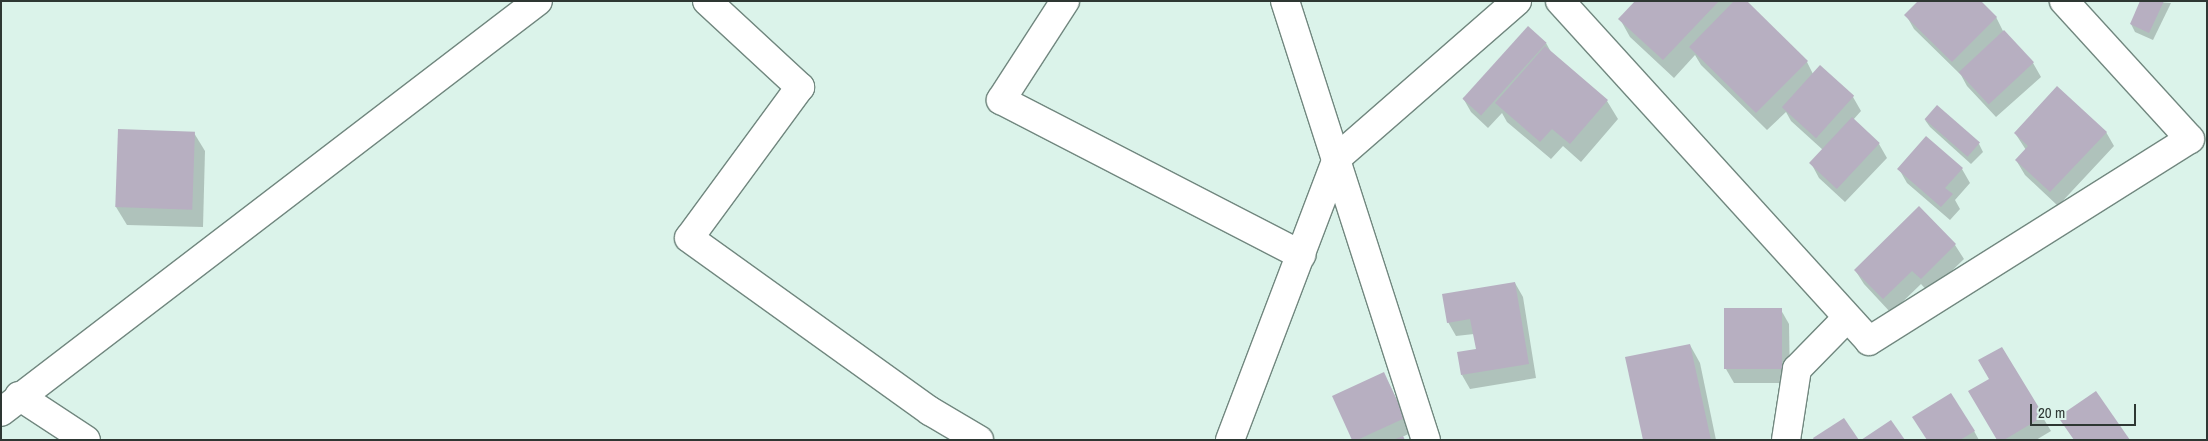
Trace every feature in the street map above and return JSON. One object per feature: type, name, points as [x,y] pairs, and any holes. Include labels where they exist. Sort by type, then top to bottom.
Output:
[{"type":"street","points":[[86,440],[10,404],[538,1]]},
{"type":"street","points":[[707,1],[800,87],[689,238],[930,411],[979,440]]},
{"type":"street","points":[[1064,1],[1001,100],[1301,255]]},
{"type":"street","points":[[1285,1],[1426,440]]},
{"type":"street","points":[[1230,440],[1337,158],[1517,1]]},
{"type":"street","points":[[1560,1],[1869,341],[2190,139],[2064,1]]},
{"type":"street","points":[[1786,440],[1797,369],[1847,318]]},
{"type":"building","points":[[1635,1],[1719,1],[1663,60],[1618,19]]},
{"type":"building","points":[[1734,1],[1747,1],[1808,61],[1756,113],[1689,47]]},
{"type":"building","points":[[1918,1],[1981,1],[1997,17],[1952,62],[1904,15]]},
{"type":"building","points":[[2140,1],[2164,1],[2149,33],[2130,24]]},
{"type":"building","points":[[1528,26],[1547,43],[1481,116],[1462,99]]},
{"type":"building","points":[[2004,30],[2034,62],[1989,104],[1959,72]]},
{"type":"building","points":[[1545,46],[1608,100],[1570,144],[1552,129],[1540,142],[1495,103]]},
{"type":"building","points":[[1820,65],[1854,96],[1816,138],[1782,107]]},
{"type":"building","points":[[2057,86],[2107,132],[2050,192],[2015,160],[2028,146],[2014,133]]},
{"type":"building","points":[[1937,105],[1980,142],[1968,157],[1925,119]]},
{"type":"building","points":[[1852,117],[1880,143],[1837,189],[1809,163]]},
{"type":"building","points":[[118,129],[195,132],[192,210],[115,207]]},
{"type":"building","points":[[1926,136],[1963,168],[1945,188],[1953,194],[1941,207],[1897,169]]},
{"type":"building","points":[[1919,206],[1956,244],[1921,279],[1912,271],[1883,299],[1854,270]]},
{"type":"building","points":[[1515,282],[1529,364],[1461,375],[1457,352],[1476,349],[1470,319],[1447,323],[1442,294]]},
{"type":"building","points":[[1724,308],[1782,308],[1782,369],[1724,369]]},
{"type":"building","points":[[1690,344],[1711,440],[1643,440],[1625,357]]},
{"type":"building","points":[[2002,347],[2044,416],[2004,440],[1997,440],[1968,391],[1989,379],[1978,360]]},
{"type":"building","points":[[1384,372],[1405,418],[1357,440],[1352,440],[1332,396]]},
{"type":"building","points":[[2096,391],[2130,440],[2074,440],[2058,417]]},
{"type":"building","points":[[1951,393],[1975,431],[1960,440],[1927,440],[1912,417]]},
{"type":"building","points":[[1844,418],[1859,440],[1814,440],[1813,438]]},
{"type":"building","points":[[1891,420],[1905,440],[1861,440]]},
{"type":"building","points":[[1403,436],[1405,440],[1393,440]]}]
